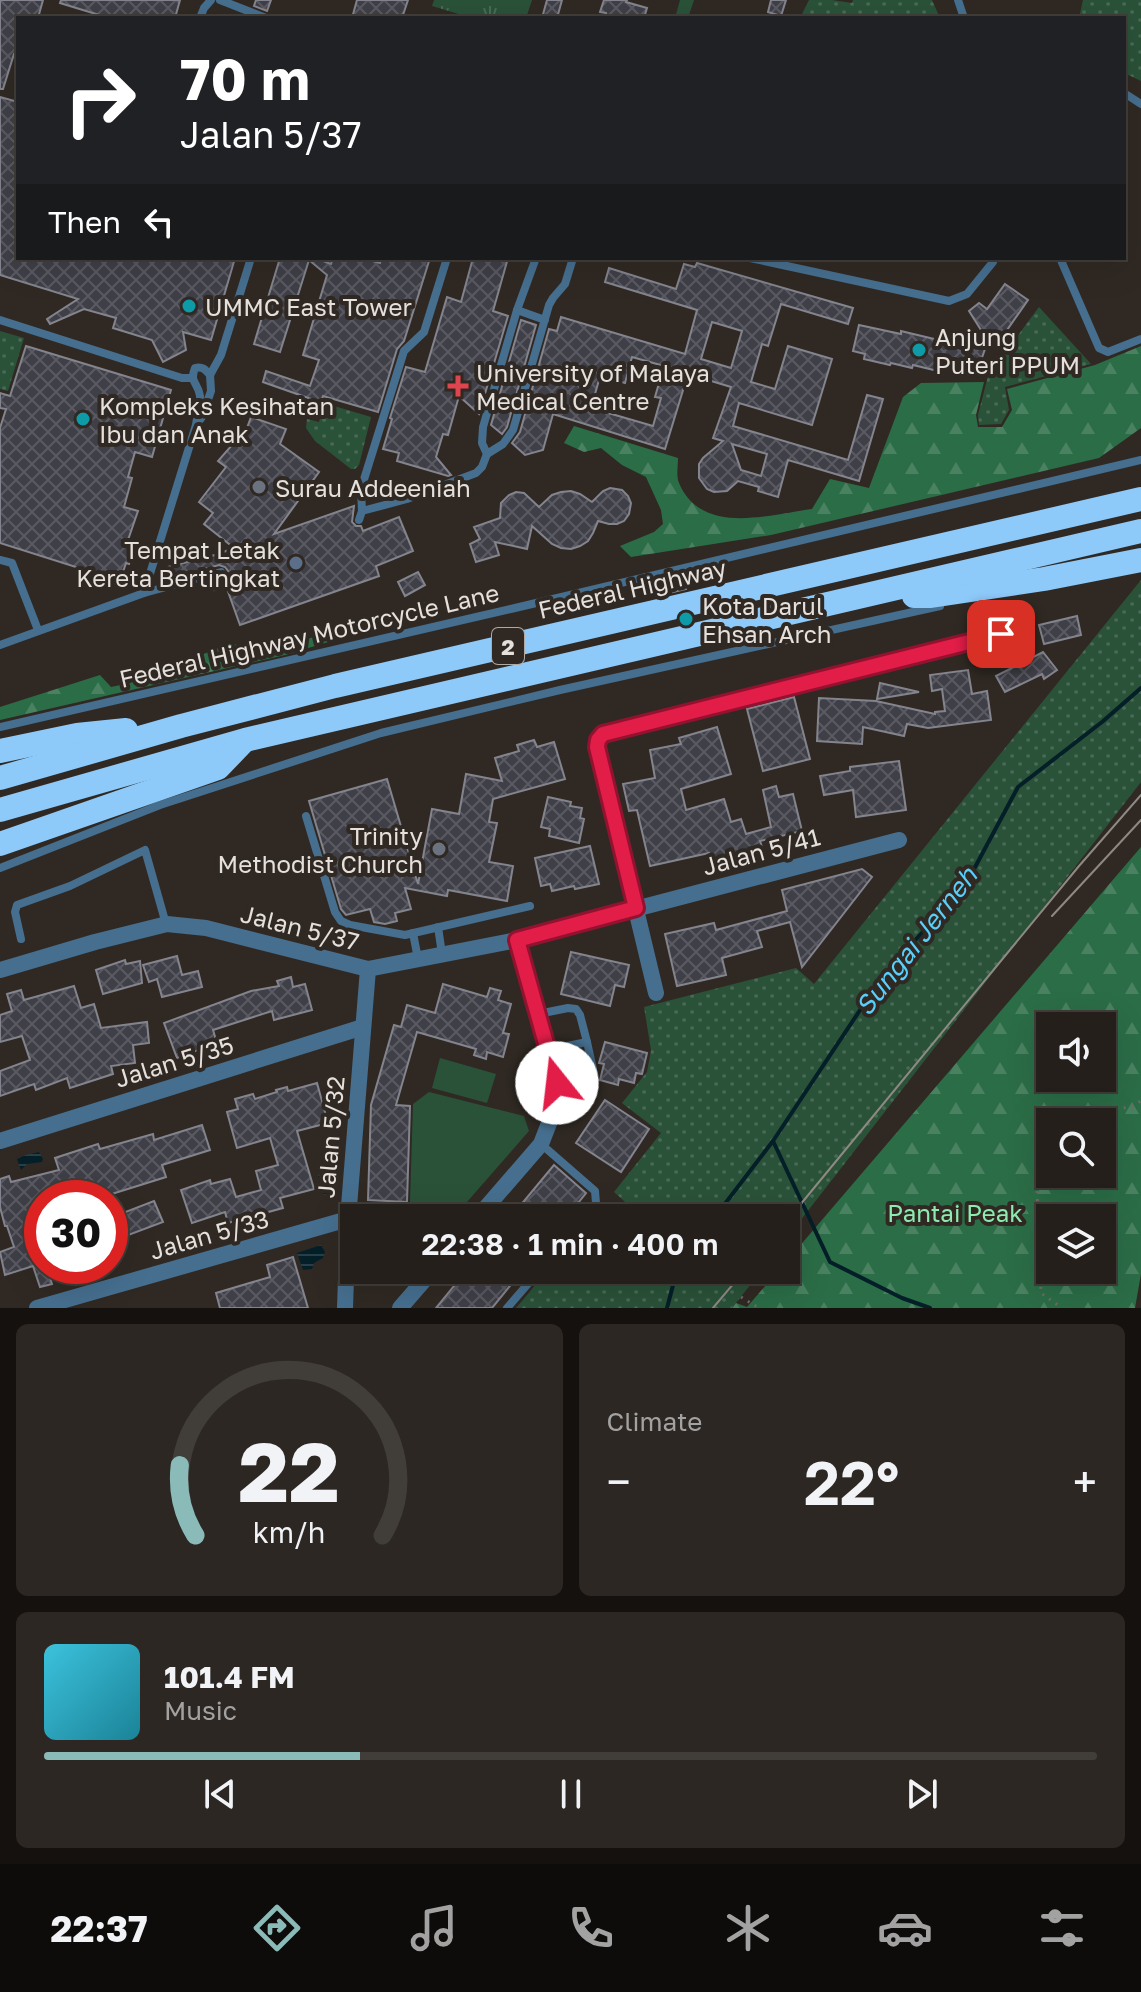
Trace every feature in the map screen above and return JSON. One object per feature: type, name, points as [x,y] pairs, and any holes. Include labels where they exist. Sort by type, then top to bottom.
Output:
[{"type":"highway","name":"Federal Highway","points":[[0,778],[335,686],[1141,499]]},
{"type":"highway","name":"2","points":[[0,810],[245,740],[1141,531]]},
{"type":"highway","points":[[859,596],[933,604],[1141,560]]},
{"type":"highway","points":[[0,751],[77,735],[181,726]]},
{"type":"highway","points":[[0,844],[218,768],[245,740]]},
{"type":"street","points":[[656,993],[597,747],[603,734],[1001,634]]},
{"type":"street","name":"Jalan 5/41","points":[[636,908],[899,840]]},
{"type":"street","name":"Jalan 5/37","points":[[0,970],[167,924],[206,928],[368,969],[517,940],[636,908]]},
{"type":"street","points":[[489,1204],[541,1144],[553,1113],[557,1083],[517,940]]},
{"type":"street","name":"Jalan 5/32","points":[[349,1204],[368,969]]},
{"type":"street","name":"Jalan 5/35","points":[[0,1141],[363,1027]]},
{"type":"street","name":"Jalan 5/33","points":[[37,1308],[340,1221]]},
{"type":"street","name":"Jalan 5/32","points":[[345,1308],[346,1284]]},
{"type":"street","points":[[401,1308],[421,1284]]},
{"type":"lane","points":[[220,0],[261,16]]},
{"type":"lane","points":[[196,425],[211,391],[210,375],[221,355],[250,260]]},
{"type":"lane","points":[[446,260],[424,332],[404,351],[361,489],[361,516],[476,473],[487,454],[503,444],[513,430],[553,298],[565,284],[572,260]]},
{"type":"lane","points":[[487,454],[482,443],[483,427],[517,310],[535,260]]},
{"type":"lane","points":[[759,260],[949,301],[967,294],[993,262]]},
{"type":"lane","points":[[1061,260],[1099,348],[1108,352],[1141,339]]},
{"type":"lane","points":[[517,310],[545,320]]},
{"type":"lane","points":[[0,320],[182,378],[192,378]]},
{"type":"lane","points":[[144,593],[196,425],[200,398],[192,378],[195,368],[203,368],[210,375]]},
{"type":"lane","name":"Federal Highway Motorcycle Lane","points":[[0,727],[1141,460]]},
{"type":"lane","points":[[0,560],[12,563],[38,630]]},
{"type":"lane","points":[[963,601],[1141,568]]},
{"type":"lane","points":[[0,645],[144,593],[221,572]]},
{"type":"lane","points":[[0,868],[160,805],[381,733],[933,604]]},
{"type":"lane","points":[[306,816],[335,912],[341,921],[350,925],[399,935],[530,906]]},
{"type":"lane","points":[[21,939],[15,912],[17,905],[70,886],[145,850],[167,924]]},
{"type":"lane","points":[[438,927],[442,955]]},
{"type":"lane","points":[[413,933],[418,959]]},
{"type":"lane","points":[[537,1014],[576,1009],[593,1069]]},
{"type":"lane","points":[[548,1050],[587,1042]]},
{"type":"lane","points":[[541,1144],[595,1191],[595,1204]]},
{"type":"lane","points":[[507,1308],[528,1284]]},
{"type":"path","points":[[1116,1109],[1141,1101]]},
{"type":"path","points":[[1038,1188],[1041,1293],[1062,1308]]},
{"type":"path","points":[[741,1297],[759,1308]]},
{"type":"green space","points":[[434,0],[532,0],[527,16],[465,16],[432,6]]},
{"type":"green space","points":[[680,0],[694,0],[689,16],[676,16]]},
{"type":"green space","points":[[809,0],[852,3],[853,0],[932,0],[939,16],[801,16]]},
{"type":"green space","points":[[1083,0],[1141,0],[1141,81],[1126,74],[1126,16],[1079,16]]},
{"type":"green space","points":[[1039,307],[1091,364],[1005,387],[1009,410],[1001,424],[979,425],[978,415],[988,376]]},
{"type":"green space","points":[[0,331],[24,338],[8,391],[0,389]]},
{"type":"green space","points":[[1141,346],[1141,428],[1099,458],[771,535],[631,557],[620,546],[654,532],[663,524],[661,510],[646,477],[622,465],[601,448],[584,452],[564,443],[574,426],[678,458],[678,480],[689,500],[719,516],[757,517],[812,509],[830,479],[869,488],[903,397],[921,383],[984,382],[976,415],[978,427],[1002,427],[1012,410],[1007,389],[1095,365]]},
{"type":"green space","points":[[324,403],[371,417],[359,465],[355,469],[315,441],[306,428],[307,419],[319,422]]},
{"type":"green space","points":[[1141,580],[1141,782],[800,1221],[800,1204],[627,1204],[614,1192],[661,1133],[622,1103],[647,1072],[651,1050],[644,1007],[796,968],[814,984]]},
{"type":"green space","points":[[425,602],[431,611],[285,655],[0,720],[0,707],[100,675],[111,687],[130,683],[229,644],[260,647],[301,641]]},
{"type":"green space","name":"Pantai Peak","points":[[1141,847],[1141,1274],[1135,1308],[732,1308],[736,1303],[747,1307],[767,1284],[800,1284],[800,1246]]},
{"type":"green space","points":[[440,1058],[496,1074],[487,1103],[432,1088]]},
{"type":"green space","points":[[429,1092],[524,1116],[529,1131],[465,1204],[412,1204],[413,1104]]},
{"type":"green space","points":[[536,1284],[751,1284],[732,1308],[516,1308]]},
{"type":"water","points":[[39,1152],[42,1162],[27,1164],[21,1170],[17,1159]]},
{"type":"water","points":[[329,1171],[335,1192],[324,1195],[318,1175]]},
{"type":"water","points":[[321,1245],[325,1252],[323,1258],[314,1263],[312,1269],[303,1270],[297,1253]]},
{"type":"building","points":[[0,0],[43,0],[39,16],[16,16],[16,54],[3,89],[0,89]]},
{"type":"building","points":[[61,0],[180,0],[176,16],[102,16],[60,3]]},
{"type":"building","points":[[256,0],[271,0],[267,11],[254,6]]},
{"type":"building","points":[[357,0],[408,0],[403,16],[353,16]]},
{"type":"building","points":[[547,0],[562,0],[558,16],[543,16]]},
{"type":"building","points":[[604,0],[627,0],[647,8],[645,16],[605,16],[606,13],[600,12]]},
{"type":"building","points":[[771,0],[786,0],[781,16],[768,12]]},
{"type":"building","points":[[0,97],[16,101],[16,260],[234,260],[211,340],[183,332],[186,350],[163,362],[152,340],[113,328],[116,318],[84,309],[50,324],[47,319],[78,299],[0,275]]},
{"type":"building","points":[[279,260],[309,260],[280,352],[254,344]]},
{"type":"building","points":[[309,260],[331,264],[332,260],[380,263],[381,260],[429,260],[378,412],[323,396],[317,417],[307,414],[311,399],[263,382],[266,371],[310,386],[319,360],[303,355],[327,275]]},
{"type":"building","points":[[472,260],[507,260],[493,311],[508,316],[479,414],[459,396],[448,435],[443,434],[436,457],[451,475],[448,476],[397,461],[399,453],[383,449],[406,367],[425,372],[447,297],[461,302]]},
{"type":"building","points":[[697,263],[853,308],[848,324],[781,304],[768,346],[762,344],[751,382],[775,389],[788,346],[832,359],[812,425],[739,403],[733,426],[848,460],[867,395],[883,399],[859,481],[788,460],[778,497],[738,481],[727,491],[707,489],[699,478],[699,464],[723,441],[713,438],[731,387],[688,374],[665,449],[553,414],[543,450],[525,455],[512,443],[520,432],[549,329],[557,331],[561,317],[685,354],[697,310],[605,282],[609,268],[676,289],[684,264],[695,267]],"holes":[[[712,322],[742,331],[731,368],[701,359]],[[632,357],[664,366],[655,397],[661,398],[653,426],[591,408],[599,380],[607,382],[608,378],[625,383]],[[732,444],[767,454],[761,476],[741,470]]]},
{"type":"building","points":[[1005,284],[1028,300],[1000,340],[990,333],[988,341],[969,311],[979,303],[987,309]]},
{"type":"building","points":[[521,320],[536,325],[507,427],[502,434],[491,425]]},
{"type":"building","name":"Anjung Puteri PPUM","points":[[859,325],[951,343],[952,339],[986,346],[977,372],[943,367],[942,372],[913,365],[912,368],[890,365],[864,359],[865,354],[853,351]]},
{"type":"building","points":[[26,346],[171,390],[152,457],[135,452],[128,477],[132,478],[124,507],[138,511],[128,540],[136,543],[120,581],[0,543],[0,428],[6,409],[0,408],[0,393],[10,396]]},
{"type":"building","points":[[251,417],[286,429],[280,444],[319,472],[274,534],[354,506],[352,522],[361,526],[363,531],[399,517],[413,551],[376,566],[379,576],[240,625],[226,586],[214,590],[211,582],[226,576],[228,571],[225,567],[219,565],[182,575],[164,568],[234,548],[204,524],[213,513],[199,502],[226,467],[218,461],[247,428]]},
{"type":"building","points":[[610,488],[622,490],[628,496],[631,503],[629,514],[617,524],[598,521],[588,541],[580,546],[561,548],[532,526],[527,549],[495,542],[499,555],[476,562],[470,544],[480,539],[474,527],[500,518],[501,503],[509,495],[524,493],[539,507],[552,495],[571,491],[592,502]]},
{"type":"building","points":[[418,572],[425,585],[405,596],[398,582]]},
{"type":"building","points":[[683,576],[686,589],[673,592],[670,579]]},
{"type":"building","points":[[1077,616],[1081,635],[1044,644],[1039,625]]},
{"type":"building","points":[[1043,652],[1057,670],[1044,679],[1042,674],[1005,692],[996,676]]},
{"type":"building","points":[[968,670],[972,694],[987,691],[991,720],[928,728],[907,724],[904,736],[863,727],[862,744],[817,741],[819,698],[876,701],[935,714],[945,711],[942,689],[932,691],[930,675]]},
{"type":"building","points":[[880,683],[919,692],[877,699]]},
{"type":"building","points":[[794,697],[810,759],[763,771],[747,709]]},
{"type":"building","points":[[717,727],[731,774],[681,789],[686,810],[724,799],[731,822],[741,819],[746,834],[771,827],[763,790],[776,786],[779,797],[793,794],[802,831],[760,841],[764,853],[713,868],[709,853],[650,866],[637,810],[629,811],[623,784],[655,778],[650,750],[681,744],[679,738]]},
{"type":"building","points":[[534,740],[537,747],[554,742],[565,779],[493,799],[489,822],[497,823],[489,862],[513,866],[507,901],[448,890],[447,896],[405,888],[411,909],[395,913],[397,921],[385,924],[374,922],[370,909],[346,915],[341,909],[309,801],[387,779],[418,884],[432,809],[459,814],[466,774],[502,781],[495,758],[519,751],[517,745]]},
{"type":"building","points":[[899,761],[906,810],[856,817],[853,790],[824,795],[820,776],[850,771],[850,767]]},
{"type":"building","points":[[548,797],[582,808],[580,818],[584,819],[579,843],[549,836],[550,829],[541,827]]},
{"type":"building","points":[[590,846],[599,884],[552,891],[550,884],[541,886],[535,858]]},
{"type":"building","points":[[862,869],[872,877],[802,967],[790,922],[757,931],[762,947],[722,958],[726,975],[677,986],[665,934],[714,923],[716,930],[787,911],[782,890]]},
{"type":"building","points":[[571,952],[629,965],[624,987],[615,985],[610,1006],[561,994]]},
{"type":"building","points":[[177,956],[182,975],[198,971],[202,987],[162,997],[157,979],[149,982],[143,965]]},
{"type":"building","points":[[125,960],[126,964],[140,961],[142,983],[103,994],[96,970]]},
{"type":"building","points":[[291,977],[293,987],[305,984],[312,1010],[274,1020],[272,1011],[213,1030],[217,1043],[177,1058],[164,1023],[251,991],[279,986],[277,981]]},
{"type":"building","points":[[443,984],[487,997],[490,988],[501,991],[498,1000],[511,1004],[503,1033],[509,1034],[503,1057],[487,1052],[486,1059],[474,1055],[476,1049],[417,1032],[396,1105],[410,1106],[407,1202],[368,1200],[371,1105],[394,1025],[401,1027],[407,1005],[435,1013]]},
{"type":"building","points":[[74,986],[81,1008],[94,1004],[101,1028],[147,1022],[149,1043],[133,1045],[135,1063],[111,1066],[113,1074],[70,1088],[67,1078],[36,1090],[34,1084],[0,1096],[0,1071],[30,1060],[22,1036],[0,1042],[0,1015],[12,1011],[7,994],[21,990],[24,1000]]},
{"type":"building","points":[[605,1042],[647,1053],[642,1074],[636,1073],[634,1083],[619,1079],[618,1085],[600,1080],[604,1064],[599,1063]]},
{"type":"building","points":[[317,1083],[328,1123],[297,1131],[314,1189],[280,1198],[283,1208],[228,1223],[225,1212],[192,1223],[181,1190],[210,1180],[211,1184],[230,1179],[236,1197],[261,1190],[256,1171],[278,1165],[270,1138],[237,1148],[227,1112],[238,1109],[235,1099],[253,1094],[255,1099],[287,1087],[288,1091]]},
{"type":"building","points":[[605,1100],[649,1129],[621,1172],[576,1143]]},
{"type":"building","points":[[202,1125],[210,1150],[162,1165],[166,1177],[128,1189],[128,1180],[24,1180],[24,1269],[5,1275],[0,1252],[14,1247],[0,1207],[0,1179],[9,1176],[11,1182],[59,1170],[55,1158],[98,1144],[100,1149],[153,1134],[154,1140]]},
{"type":"building","points":[[554,1165],[586,1193],[577,1204],[522,1204]]},
{"type":"building","points":[[154,1201],[163,1222],[128,1235],[128,1211]]},
{"type":"building","points":[[293,1257],[308,1308],[220,1308],[216,1293],[270,1277],[267,1265]]},
{"type":"building","points":[[456,1284],[512,1284],[492,1308],[436,1308]]},
{"type":"waterway","name":"Sungai Jerneh","points":[[725,1204],[773,1141],[882,977],[966,884],[1018,787],[1141,688]]},
{"type":"waterway","points":[[773,1141],[830,1262],[902,1298],[930,1308]]},
{"type":"waterway","name":"Sungai Jerneh","points":[[667,1308],[673,1284]]},
{"type":"tram line","points":[[800,1205],[1141,795]]},
{"type":"tram line","points":[[1052,916],[1141,820]]},
{"type":"tram line","points":[[713,1308],[733,1284]]},
{"type":"place","name":"UMMC East Tower","points":[[189,306]]},
{"type":"place","name":"Anjung Puteri PPUM","points":[[919,350]]},
{"type":"place","name":"University of Malaya Medical Centre","points":[[458,386]]},
{"type":"place","name":"Kompleks Kesihatan Ibu dan Anak","points":[[83,419]]},
{"type":"place","name":"Surau Addeeniah","points":[[259,487]]},
{"type":"place","name":"Tempat Letak Kereta Bertingkat","points":[[296,563]]},
{"type":"place","name":"Kota Darul Ehsan Arch","points":[[686,619]]},
{"type":"place","name":"Trinity Methodist Church","points":[[439,849]]},
{"type":"route","points":[[557,1083],[517,940],[636,908],[597,747],[603,734],[1001,634]]}]
